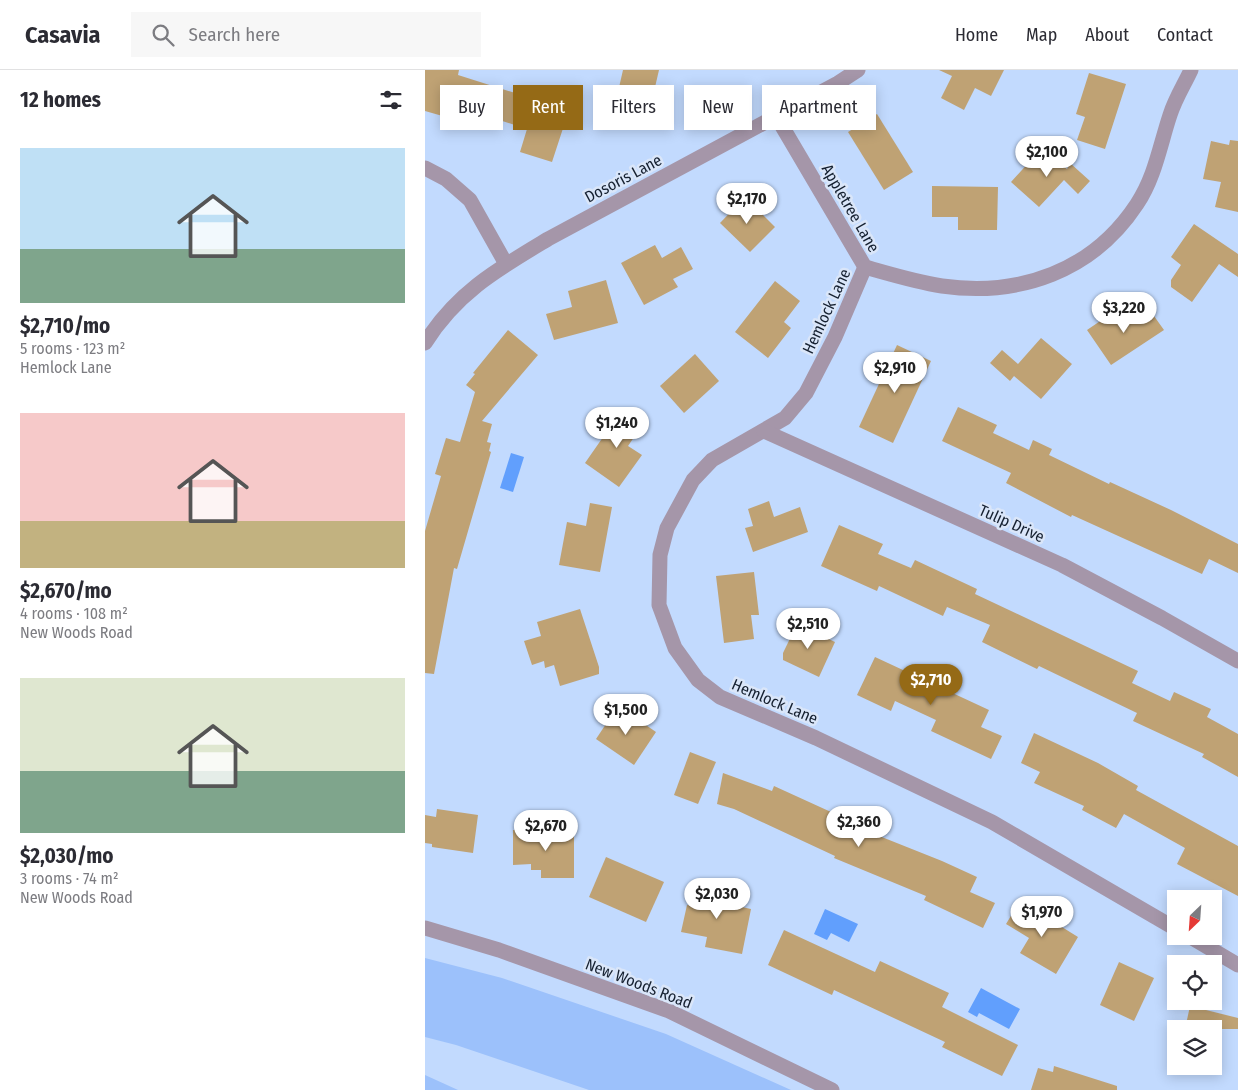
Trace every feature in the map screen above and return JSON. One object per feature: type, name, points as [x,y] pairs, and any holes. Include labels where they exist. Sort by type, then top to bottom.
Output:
[{"type":"street","name":"Dosoris Lane","points":[[834,85],[858,70]]},
{"type":"street","name":"Appletree Lane","points":[[784,130],[865,267],[941,286],[978,289],[1025,285],[1073,266],[1104,243],[1137,204],[1155,170],[1171,113],[1191,70]]},
{"type":"street","name":"Dosoris Lane","points":[[425,343],[439,321],[473,287],[507,264],[548,239],[762,124]]},
{"type":"street","points":[[425,168],[446,179],[470,200],[507,264]]},
{"type":"street","name":"Hemlock Lane","points":[[865,267],[835,337],[806,392],[785,418],[764,432],[721,454],[706,467],[693,480],[667,528],[660,555],[659,605],[675,648],[698,680],[720,697],[816,738],[991,822],[1167,924]]},
{"type":"street","name":"Tulip Drive","points":[[764,432],[1062,565],[1162,618],[1238,662]]},
{"type":"street","name":"New Woods Road","points":[[425,928],[499,950],[669,1011],[832,1090]]},
{"type":"street","points":[[1204,945],[1238,965]]},
{"type":"shaded area","points":[[511,453],[524,457],[513,492],[500,488]]},
{"type":"shaded area","points":[[825,909],[858,924],[849,942],[831,933],[827,940],[814,934]]},
{"type":"shaded area","points":[[425,958],[502,978],[666,1034],[791,1090],[589,1090],[456,1045],[425,1037]]},
{"type":"shaded area","points":[[981,988],[1020,1009],[1009,1029],[979,1013],[977,1017],[968,1012]]},
{"type":"shaded area","points":[[425,1075],[458,1090],[425,1090]]},
{"type":"building","points":[[425,70],[459,70],[458,75],[490,85],[440,85],[440,115],[425,111]]},
{"type":"building","points":[[623,70],[659,70],[656,85],[620,85]]},
{"type":"building","points":[[939,70],[1004,70],[991,96],[975,88],[964,110],[941,98],[952,76]]},
{"type":"building","points":[[1089,73],[1126,84],[1105,149],[1077,140],[1085,117],[1076,114]]},
{"type":"building","points":[[503,89],[513,92],[513,124],[503,121]]},
{"type":"building","points":[[876,115],[913,172],[884,190],[848,132],[851,130],[876,130]]},
{"type":"building","points":[[527,130],[562,130],[552,162],[520,152]]},
{"type":"building","points":[[1230,140],[1238,141],[1238,212],[1215,207],[1221,182],[1203,179],[1211,141],[1229,145]]},
{"type":"building","points":[[1043,147],[1067,169],[1070,163],[1090,181],[1078,194],[1064,180],[1039,207],[1011,182]]},
{"type":"building","points":[[932,186],[998,187],[997,230],[958,230],[958,217],[932,217]]},
{"type":"building","points":[[745,197],[775,227],[750,252],[720,223]]},
{"type":"building","points":[[1194,224],[1238,254],[1238,277],[1219,264],[1192,302],[1171,287],[1171,280],[1181,265],[1171,257]]},
{"type":"building","points":[[655,245],[662,258],[681,247],[693,269],[673,279],[678,287],[644,305],[621,263]]},
{"type":"building","points":[[606,280],[618,323],[554,340],[546,314],[572,307],[568,291]]},
{"type":"building","points":[[775,281],[800,301],[784,322],[791,328],[768,358],[735,332]]},
{"type":"building","points":[[1118,309],[1128,323],[1149,309],[1164,330],[1111,365],[1087,330]]},
{"type":"building","points":[[508,330],[538,355],[482,421],[492,424],[487,442],[491,443],[489,451],[491,452],[457,569],[454,568],[434,674],[425,673],[425,531],[441,476],[435,474],[446,438],[460,442],[475,392],[466,385],[475,374],[473,373]]},
{"type":"building","points":[[1041,338],[1072,364],[1041,399],[1014,376],[1010,381],[990,363],[1002,350],[1018,364]]},
{"type":"building","points":[[897,345],[931,361],[893,443],[859,427]]},
{"type":"building","points":[[695,354],[719,381],[684,413],[660,386]]},
{"type":"building","points":[[624,407],[645,421],[628,446],[642,455],[619,487],[585,463]]},
{"type":"building","points":[[958,407],[997,425],[993,433],[1029,450],[1033,440],[1052,449],[1049,455],[1109,484],[1110,482],[1171,510],[1238,544],[1238,573],[1209,559],[1202,574],[1072,515],[1071,517],[1006,483],[1011,473],[942,441]]},
{"type":"building","points":[[769,501],[774,517],[800,507],[808,532],[753,552],[745,528],[753,526],[748,509]]},
{"type":"building","points":[[590,503],[612,507],[600,572],[559,565],[567,522],[586,526]]},
{"type":"building","points":[[839,525],[883,544],[878,554],[911,568],[915,560],[977,589],[975,594],[1138,671],[1132,683],[1170,701],[1174,692],[1211,709],[1207,717],[1238,734],[1238,777],[1202,757],[1204,754],[1133,721],[1137,713],[1039,666],[1037,669],[982,642],[990,625],[947,607],[943,616],[879,586],[877,591],[821,566]]},
{"type":"building","points":[[754,572],[759,615],[751,615],[754,639],[724,643],[716,576]]},
{"type":"building","points":[[580,609],[599,667],[599,674],[560,686],[554,665],[545,668],[544,661],[532,665],[524,641],[541,636],[537,622]]},
{"type":"building","points":[[797,624],[835,642],[819,677],[783,660],[783,653]]},
{"type":"building","points":[[875,657],[989,710],[981,727],[1002,736],[991,759],[931,731],[936,720],[895,701],[891,711],[857,695]]},
{"type":"building","points":[[618,706],[656,732],[634,765],[596,739]]},
{"type":"building","points":[[1034,733],[1098,763],[1138,786],[1136,790],[1238,846],[1238,896],[1177,864],[1185,848],[1124,814],[1116,828],[1082,810],[1084,806],[1034,783],[1040,772],[1021,763]]},
{"type":"building","points":[[690,752],[716,762],[698,804],[674,795]]},
{"type":"building","points":[[723,773],[772,791],[774,786],[831,812],[829,816],[977,877],[970,892],[995,903],[983,928],[924,900],[926,896],[834,858],[835,856],[734,809],[717,804]]},
{"type":"building","points":[[437,809],[478,815],[473,853],[432,847],[432,844],[425,843],[425,815],[436,817]]},
{"type":"building","points":[[574,829],[574,878],[541,878],[541,870],[531,870],[531,864],[513,865],[513,830]]},
{"type":"building","points":[[606,857],[664,882],[646,922],[589,897]]},
{"type":"building","points":[[701,880],[723,884],[719,902],[751,909],[742,954],[705,947],[707,937],[681,932],[687,905],[696,907]]},
{"type":"building","points":[[1020,901],[1078,937],[1056,974],[1020,953],[1029,938],[1006,924]]},
{"type":"building","points":[[784,930],[875,972],[880,961],[949,993],[942,1007],[1018,1045],[1002,1076],[942,1047],[945,1042],[834,990],[832,995],[768,965]]},
{"type":"building","points":[[1119,962],[1154,978],[1134,1021],[1100,1005]]},
{"type":"building","points":[[1189,1010],[1206,1010],[1238,1018],[1238,1029],[1222,1029],[1222,1020],[1187,1020]]},
{"type":"building","points":[[1054,1066],[1117,1086],[1117,1090],[1031,1090],[1038,1068],[1053,1072]]}]
